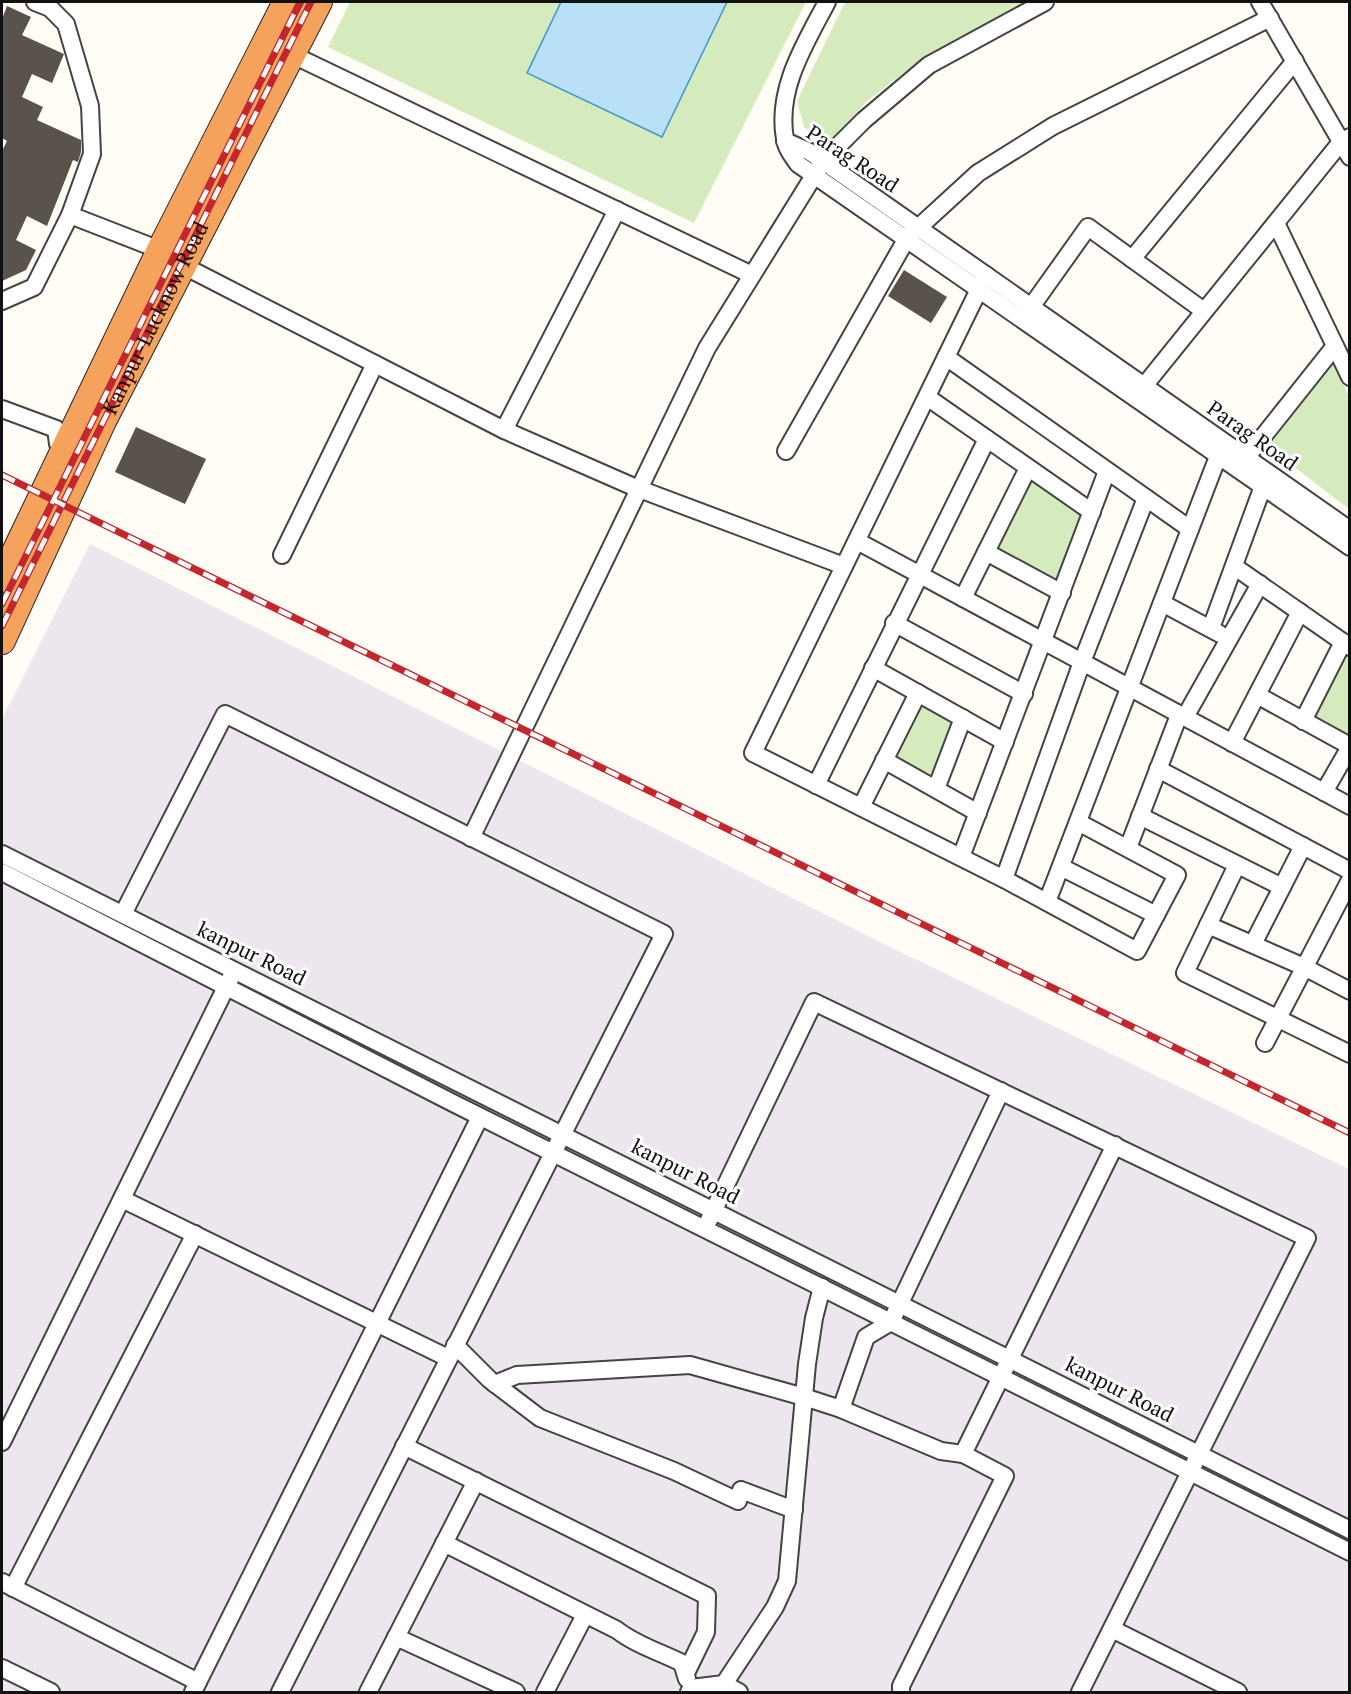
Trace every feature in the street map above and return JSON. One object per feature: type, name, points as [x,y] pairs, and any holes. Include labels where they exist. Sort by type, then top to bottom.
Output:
[{"type":"highway","name":"Kanpur-Lucknow Road","points":[[2,579],[9,545],[65,449],[160,250],[286,2]]},
{"type":"highway","name":"Kanpur-Lucknow Road","points":[[2,641],[103,421],[319,2]]},
{"type":"street","points":[[2,301],[34,287],[70,215],[92,154],[90,106],[66,24],[50,8],[35,2]]},
{"type":"street","name":"Parag Road","points":[[826,2],[791,70],[783,113],[785,141],[798,164],[818,168],[1221,448],[1246,458],[1350,530]]},
{"type":"street","points":[[471,838],[707,348],[818,168],[864,120],[929,65],[1046,2]]},
{"type":"street","points":[[1144,386],[1276,223],[1347,145],[1260,2]]},
{"type":"street","points":[[786,450],[913,233],[978,173],[1053,126],[1270,18]]},
{"type":"street","points":[[293,55],[752,275]]},
{"type":"street","points":[[1132,259],[1295,61]]},
{"type":"street","points":[[504,430],[617,210]]},
{"type":"street","points":[[70,215],[160,250]]},
{"type":"street","points":[[1276,223],[1350,377]]},
{"type":"street","points":[[1031,307],[1088,226],[1204,311]]},
{"type":"street","points":[[182,265],[504,430],[640,488],[844,567]]},
{"type":"street","points":[[983,282],[753,753],[1004,879],[1137,951],[1177,874],[1078,822]]},
{"type":"street","name":"Parag Road","points":[[983,282],[1031,307],[1144,386],[1221,448],[1263,486],[1350,547]]},
{"type":"street","points":[[1246,458],[1335,346]]},
{"type":"street","points":[[946,357],[1190,529]]},
{"type":"street","points":[[282,555],[375,364]]},
{"type":"street","points":[[927,397],[1092,512]]},
{"type":"street","points":[[2,409],[56,429],[58,444],[65,449]]},
{"type":"street","points":[[816,785],[918,574],[987,439]]},
{"type":"street","points":[[1047,902],[1221,448]]},
{"type":"street","points":[[963,598],[1028,468]]},
{"type":"street","points":[[961,857],[1107,471]]},
{"type":"street","points":[[1211,628],[1263,486]]},
{"type":"street","points":[[1004,879],[1082,662],[1146,498]]},
{"type":"street","points":[[857,541],[1350,806]]},
{"type":"street","points":[[986,552],[1062,593]]},
{"type":"street","points":[[1234,567],[1346,644],[1303,721]]},
{"type":"street","points":[[1128,848],[1158,769],[1182,716],[1260,584]]},
{"type":"street","points":[[1162,603],[1211,628],[1228,640]]},
{"type":"street","points":[[1232,743],[1300,612]]},
{"type":"street","points":[[894,623],[1024,694]]},
{"type":"street","points":[[873,668],[1005,742]]},
{"type":"street","points":[[861,807],[918,693]]},
{"type":"street","points":[[1257,695],[1350,746],[1324,792]]},
{"type":"street","points":[[123,914],[225,714],[664,934],[280,1692]]},
{"type":"street","points":[[936,789],[963,718]]},
{"type":"street","points":[[884,760],[978,813]]},
{"type":"street","points":[[1158,769],[1350,871]]},
{"type":"street","points":[[1140,816],[1282,887]]},
{"type":"street","points":[[1253,944],[1303,846]]},
{"type":"street","name":"kanpur Road","points":[[2,854],[562,1133],[1349,1530]]},
{"type":"street","points":[[1237,865],[1185,973],[1350,1054]]},
{"type":"street","points":[[1061,867],[1156,915]]},
{"type":"street","points":[[2,872],[480,1117],[1345,1550],[1349,1530]]},
{"type":"street","points":[[1265,1043],[1350,880]]},
{"type":"street","points":[[1208,925],[1304,967],[1350,991]]},
{"type":"street","points":[[2,1442],[235,969]]},
{"type":"street","points":[[705,1229],[814,1002],[1307,1238],[1080,1692]]},
{"type":"street","points":[[841,1409],[866,1337],[891,1322],[1001,1091]]},
{"type":"street","points":[[195,1234],[7,1585],[195,1687],[480,1117]]},
{"type":"street","points":[[963,1454],[999,1376],[1115,1145]]},
{"type":"street","points":[[122,1199],[377,1323],[452,1352],[540,1418],[674,1471],[738,1501],[741,1491],[794,1510]]},
{"type":"street","points":[[724,1684],[775,1607],[787,1581],[804,1397],[814,1318],[822,1287]]},
{"type":"street","points":[[495,1384],[517,1375],[690,1365],[841,1409],[941,1451],[963,1454],[1005,1476],[901,1686],[901,1692]]},
{"type":"street","points":[[404,1446],[707,1596],[706,1632],[688,1684]]},
{"type":"street","points":[[368,1692],[476,1480]]},
{"type":"street","points":[[444,1542],[617,1630],[634,1643],[646,1645],[682,1663],[688,1684]]},
{"type":"street","points":[[545,1692],[585,1615]]},
{"type":"street","points":[[1112,1629],[1238,1692]]},
{"type":"street","points":[[396,1637],[516,1692]]},
{"type":"street","points":[[2,1668],[51,1692]]},
{"type":"street","points":[[688,1684],[724,1684],[739,1692]]},
{"type":"shaded area","points":[[90,544],[884,944],[1349,1169],[1349,1692],[2,1692],[2,719]]},
{"type":"green space","points":[[350,2],[806,2],[694,223],[328,47]]},
{"type":"green space","points":[[845,2],[1028,2],[916,63],[866,102],[827,145],[804,127],[797,101]]},
{"type":"green space","points":[[1333,359],[1349,397],[1349,509],[1267,446]]},
{"type":"green space","points":[[1030,477],[1085,514],[1058,585],[994,549]]},
{"type":"green space","points":[[1345,651],[1349,654],[1349,738],[1312,719]]},
{"type":"green space","points":[[918,702],[955,723],[933,781],[890,760]]},
{"type":"water","points":[[561,2],[727,2],[662,137],[527,73]]},
{"type":"building","points":[[7,6],[31,17],[22,35],[64,54],[52,83],[32,74],[22,97],[43,107],[37,120],[81,140],[81,152],[78,162],[73,160],[47,226],[27,216],[16,240],[36,250],[26,270],[2,281],[2,151],[7,141],[2,138],[2,19]]},
{"type":"building","points":[[904,270],[947,297],[931,323],[888,296]]},
{"type":"building","points":[[136,427],[206,459],[185,504],[115,472]]},
{"type":"railway","points":[[2,604],[300,2]]},
{"type":"railway","points":[[2,626],[311,2]]},
{"type":"railway","points":[[2,475],[1350,1133]]}]
